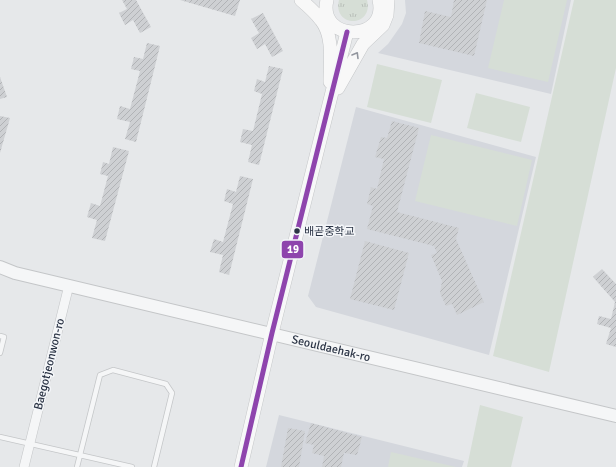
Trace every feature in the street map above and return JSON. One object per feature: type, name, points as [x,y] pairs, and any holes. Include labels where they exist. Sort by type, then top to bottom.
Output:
[{"type":"main road","points":[[301,0],[316,14],[327,30],[330,42],[330,101]]},
{"type":"main road","points":[[327,0],[326,12],[330,20],[335,27],[347,32],[360,32],[375,22],[379,14],[379,0]]},
{"type":"main road","points":[[330,101],[363,44],[383,25],[387,15],[388,0]]},
{"type":"main road","points":[[242,467],[272,333],[347,32]]},
{"type":"street","name":"Seouldaehak-ro","points":[[0,267],[15,272],[616,416]]},
{"type":"street","name":"Baegotjeonwon-ro","points":[[24,467],[69,285]]},
{"type":"lane","points":[[0,336],[4,337],[0,353]]},
{"type":"lane","points":[[77,467],[100,375],[112,370],[166,384],[172,393],[154,467]]},
{"type":"lane","points":[[0,437],[132,467]]},
{"type":"shaded area","points":[[405,0],[571,0],[551,94],[378,53],[388,44],[402,24],[406,13]]},
{"type":"shaded area","name":"배곧중학교","points":[[356,107],[536,157],[489,355],[316,307],[308,296]]},
{"type":"shaded area","points":[[279,415],[464,461],[462,467],[266,467]]},
{"type":"green space","points":[[339,0],[367,0],[368,9],[365,16],[359,20],[347,20],[341,16],[338,9]]},
{"type":"green space","points":[[504,0],[567,0],[548,82],[488,68]]},
{"type":"green space","points":[[574,0],[616,0],[616,68],[549,372],[493,356]]},
{"type":"green space","points":[[377,64],[442,80],[431,123],[367,107]]},
{"type":"green space","points":[[476,93],[530,107],[521,142],[467,128]]},
{"type":"green space","points":[[431,135],[532,160],[517,226],[415,201]]},
{"type":"green space","points":[[480,405],[523,417],[511,467],[467,467]]},
{"type":"green space","points":[[391,452],[456,467],[388,467]]},
{"type":"building","points":[[122,0],[136,0],[151,27],[140,33],[133,20],[125,25],[119,13],[127,9]]},
{"type":"building","points":[[180,0],[240,0],[235,16]]},
{"type":"building","points":[[454,0],[487,0],[474,56],[419,43],[425,11],[451,17]]},
{"type":"building","points":[[263,13],[283,51],[272,57],[265,44],[257,49],[251,38],[259,33],[251,19]]},
{"type":"building","points":[[147,43],[160,46],[136,142],[125,139],[130,122],[117,119],[120,106],[130,109],[140,71],[131,69],[134,57],[143,59]]},
{"type":"building","points":[[269,66],[283,69],[259,165],[248,162],[252,145],[240,142],[243,129],[253,131],[262,94],[254,91],[257,79],[265,82]]},
{"type":"building","points":[[0,77],[7,97],[0,99]]},
{"type":"building","points":[[0,116],[10,118],[0,153]]},
{"type":"building","points":[[392,121],[419,128],[397,212],[459,228],[456,239],[484,302],[457,315],[452,304],[446,306],[440,293],[442,281],[431,255],[437,253],[434,246],[367,229],[373,206],[367,204],[371,187],[377,189],[384,159],[375,157],[381,137],[387,138]]},
{"type":"building","points":[[113,147],[129,151],[105,241],[92,238],[97,220],[87,217],[91,203],[100,206],[108,176],[100,174],[103,162],[109,164]]},
{"type":"building","points":[[240,176],[253,179],[229,275],[219,272],[223,255],[210,252],[214,239],[223,242],[233,204],[224,201],[227,189],[236,192]]},
{"type":"building","points":[[365,241],[409,253],[394,310],[350,299]]},
{"type":"building","points":[[602,269],[616,284],[616,347],[606,344],[611,328],[597,324],[599,316],[611,319],[615,302],[593,277]]},
{"type":"building","points":[[311,423],[362,437],[357,455],[344,453],[341,467],[322,467],[324,456],[312,453],[314,445],[305,443]]},
{"type":"building","points":[[288,428],[305,431],[299,467],[281,467]]},
{"type":"transit line","name":"19","points":[[241,467],[272,333],[347,32]]},
{"type":"place","name":"배곧중학교","points":[[297,231]]}]
